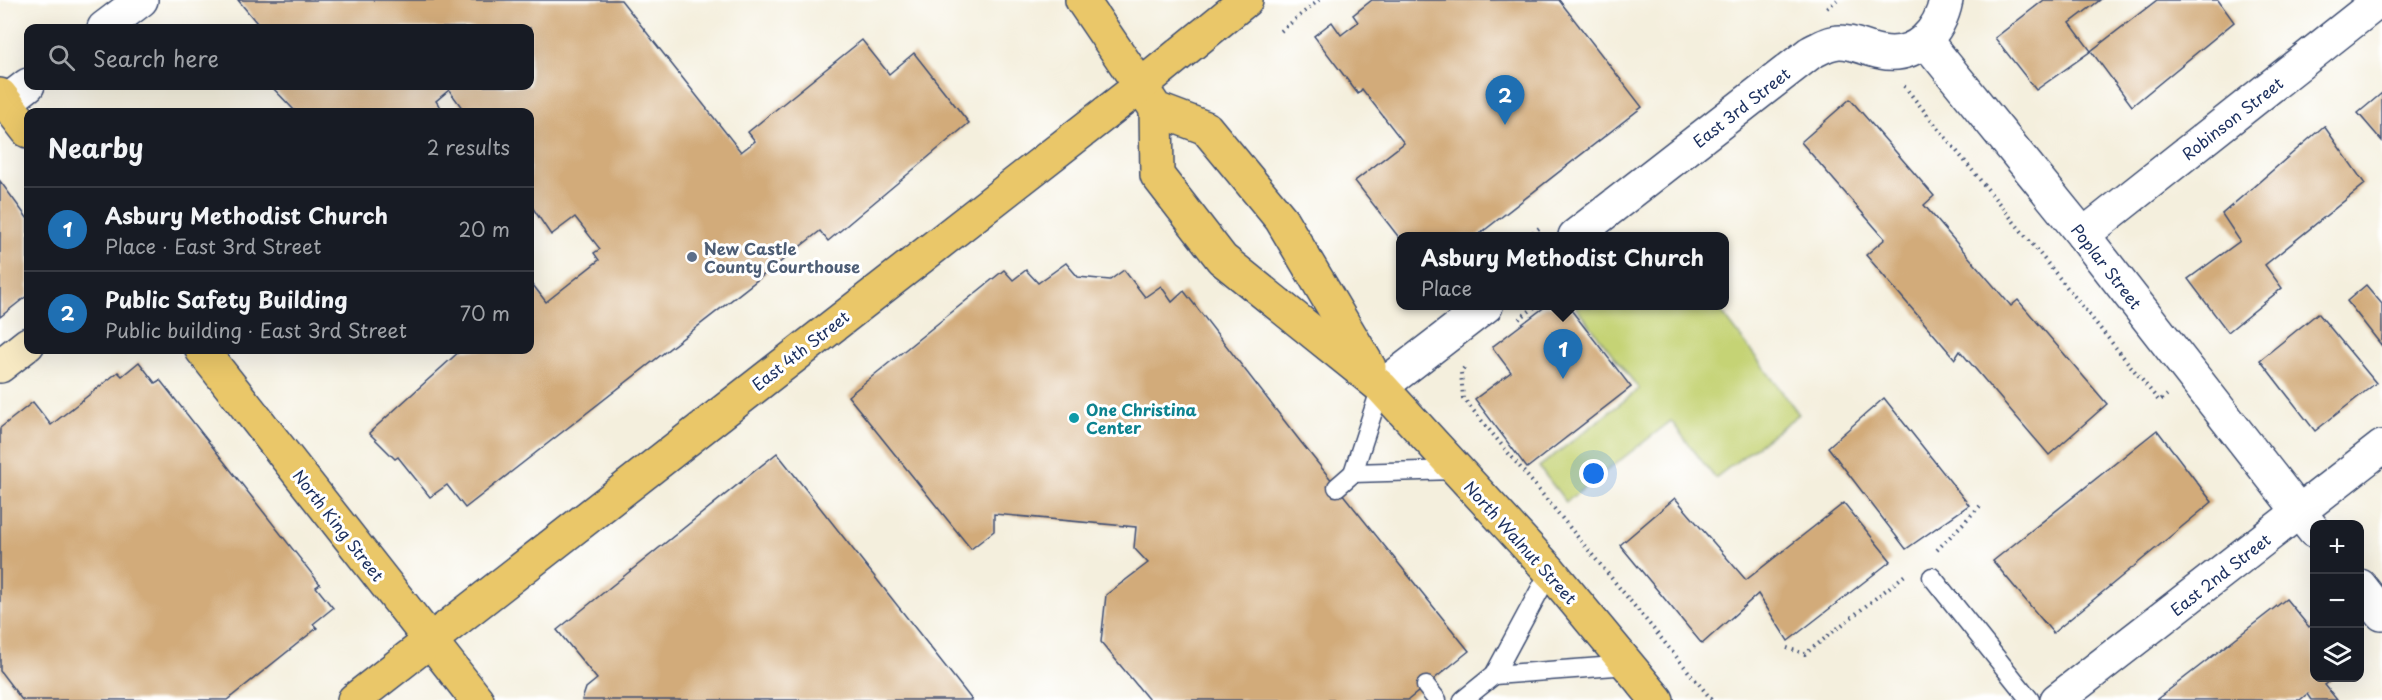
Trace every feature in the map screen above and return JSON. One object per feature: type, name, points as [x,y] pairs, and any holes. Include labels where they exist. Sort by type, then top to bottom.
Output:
[{"type":"main road","points":[[1082,0],[1148,98]]},
{"type":"main road","name":"East 4th Street","points":[[354,700],[430,640],[1148,98],[1246,0]]},
{"type":"main road","points":[[12,94],[24,122]]},
{"type":"main road","name":"North Walnut Street","points":[[1148,98],[1206,128],[1281,219],[1381,387]]},
{"type":"main road","name":"North Walnut Street","points":[[1148,98],[1156,175],[1222,259],[1381,387],[1550,572],[1657,700]]},
{"type":"main road","name":"North King Street","points":[[205,354],[477,700]]},
{"type":"street","points":[[109,24],[141,0]]},
{"type":"street","points":[[1925,40],[1941,20],[1946,0]]},
{"type":"street","name":"Robinson Street","points":[[2084,235],[2380,0]]},
{"type":"street","name":"Poplar Street","points":[[1925,40],[2084,235],[2307,521]]},
{"type":"street","name":"East 3rd Street","points":[[1581,232],[1810,53],[1825,45],[1848,43],[1890,53],[1911,49],[1925,40]]},
{"type":"street","points":[[1381,387],[1481,310]]},
{"type":"street","points":[[0,366],[24,347]]},
{"type":"street","name":"East 2nd Street","points":[[2057,700],[2307,521],[2382,447]]},
{"type":"street","points":[[2364,591],[2382,614]]},
{"type":"lane","points":[[1337,487],[1353,473],[1381,387]]},
{"type":"lane","points":[[1353,473],[1455,470]]},
{"type":"lane","points":[[1463,700],[1494,675],[1550,572]]},
{"type":"lane","points":[[1932,577],[2030,700]]},
{"type":"lane","points":[[1494,675],[1629,664]]},
{"type":"path","points":[[1281,31],[1319,0]]},
{"type":"path","points":[[1829,7],[1837,0]]},
{"type":"path","points":[[1900,80],[2159,401],[2171,391]]},
{"type":"path","points":[[1461,372],[1463,398],[1712,700]]},
{"type":"path","points":[[1932,555],[1983,503]]},
{"type":"path","points":[[1787,648],[1805,654],[1907,574]]},
{"type":"green space","points":[[1578,310],[1720,310],[1799,414],[1715,478],[1671,421],[1566,502],[1539,467],[1639,389]]},
{"type":"building","name":"New Castle County Courthouse","points":[[238,0],[621,0],[741,152],[755,141],[748,132],[862,40],[889,74],[914,53],[969,123],[828,241],[820,231],[465,508],[447,485],[430,497],[398,457],[395,459],[369,433],[457,354],[534,354],[534,286],[546,302],[599,260],[594,253],[600,249],[575,217],[551,235],[534,210],[534,108],[462,108],[449,90],[534,90],[534,24],[258,24]]},
{"type":"building","points":[[1372,0],[1559,0],[1642,107],[1482,232],[1396,234],[1355,181],[1404,143],[1362,89],[1358,94],[1314,36],[1332,22],[1341,35],[1358,22],[1353,15]]},
{"type":"building","points":[[2044,0],[2100,0],[2070,23],[2091,51],[2036,90],[1995,38]]},
{"type":"building","points":[[2157,0],[2218,0],[2234,22],[2132,106],[2091,51]]},
{"type":"building","name":"New Castle County Courthouse","points":[[275,90],[449,90],[436,101],[440,108],[292,108]]},
{"type":"building","points":[[2382,93],[2382,141],[2358,113]]},
{"type":"building","points":[[1850,99],[1934,196],[1924,205],[2011,306],[2018,300],[2107,404],[2049,455],[1960,351],[1955,359],[1866,255],[1885,239],[1801,142]]},
{"type":"building","points":[[2324,126],[2365,184],[2265,265],[2282,288],[2228,332],[2188,279],[2240,241],[2222,214]]},
{"type":"building","points":[[0,181],[24,214],[24,298],[0,317]]},
{"type":"building","points":[[1066,263],[1078,277],[1110,280],[1124,270],[1145,297],[1161,286],[1172,302],[1184,291],[1300,441],[1469,651],[1408,700],[1149,700],[1101,642],[1106,595],[1148,563],[1134,548],[1136,527],[994,514],[994,531],[971,549],[848,396],[1004,270],[1013,280],[1026,270],[1038,283]]},
{"type":"building","points":[[2366,285],[2382,304],[2382,346],[2347,301]]},
{"type":"building","points":[[1541,310],[1571,310],[1631,387],[1527,468],[1475,399],[1511,372],[1492,347]]},
{"type":"building","points":[[2318,313],[2376,383],[2315,431],[2260,360]]},
{"type":"building","points":[[139,362],[155,383],[160,380],[320,584],[316,587],[333,608],[313,624],[317,628],[227,700],[22,700],[0,671],[0,428],[33,402],[51,425],[118,372],[122,376]]},
{"type":"building","points":[[1884,398],[1969,505],[1906,549],[1828,447]]},
{"type":"building","points":[[2157,430],[2212,502],[2053,633],[1993,561]]},
{"type":"building","points":[[777,453],[972,700],[582,700],[586,688],[597,679],[557,630]]},
{"type":"building","points":[[1675,498],[1746,580],[1844,503],[1891,561],[1788,641],[1758,594],[1702,644],[1620,545]]},
{"type":"building","points":[[2286,599],[2310,626],[2310,682],[2329,682],[2325,685],[2337,700],[2311,700],[2307,694],[2300,700],[2156,700]]},
{"type":"place","name":"Public Safety Building","points":[[1505,125]]},
{"type":"place","name":"New Castle County Courthouse","points":[[692,257]]},
{"type":"place","name":"Asbury Methodist Church","points":[[1563,379]]},
{"type":"place","name":"One Christina Center","points":[[1074,418]]}]
